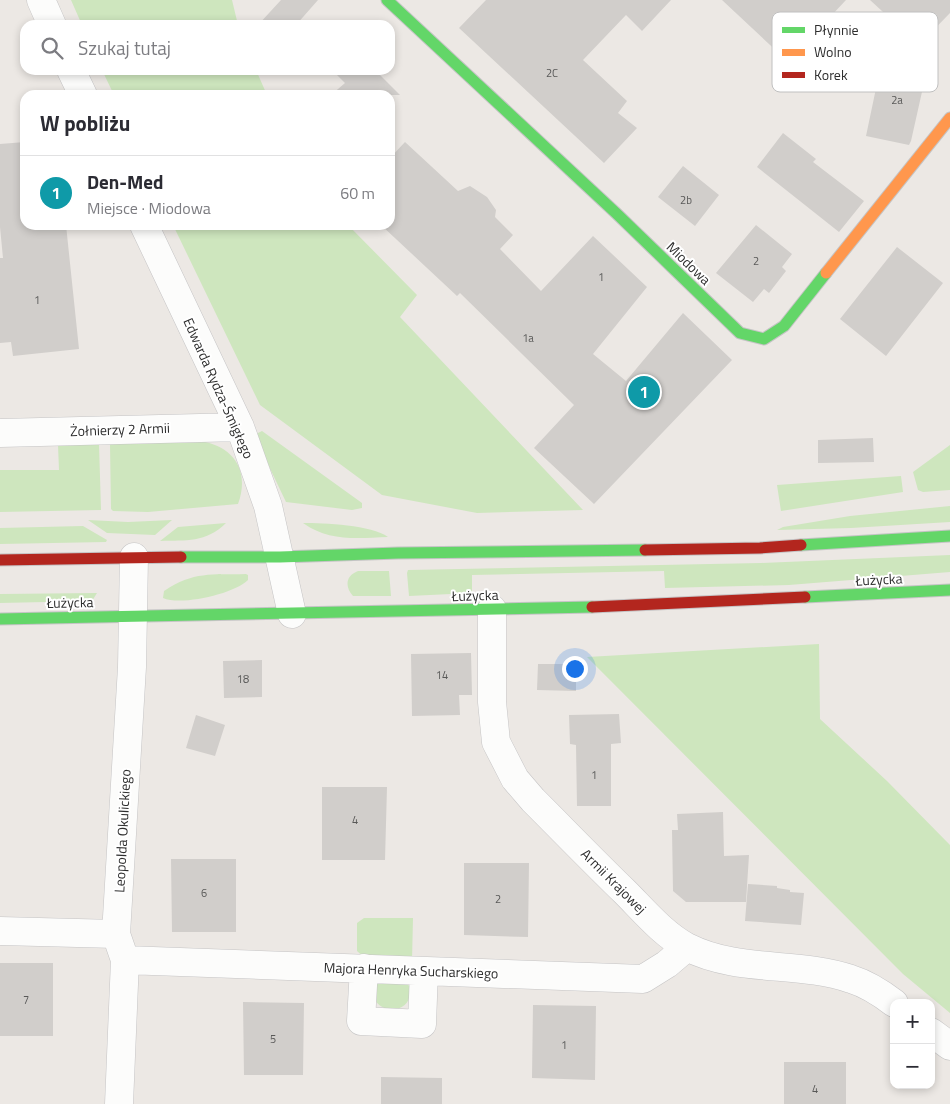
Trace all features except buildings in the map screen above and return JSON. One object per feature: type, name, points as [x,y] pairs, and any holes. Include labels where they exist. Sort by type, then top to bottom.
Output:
[{"type":"main road","name":"Miodowa","points":[[387,0],[617,214],[740,333],[764,338],[784,326],[950,118]]},
{"type":"main road","points":[[0,560],[760,548],[950,536]]},
{"type":"main road","name":"Łużycka","points":[[0,619],[504,609],[693,603],[950,590]]},
{"type":"street","points":[[42,0],[50,20]]},
{"type":"street","name":"Edwarda Rydza-Śmigłego","points":[[146,230],[240,427],[268,506],[292,614]]},
{"type":"street","name":"Żołnierzy 2 Armii","points":[[0,433],[240,427]]},
{"type":"street","name":"Leopolda Okulickiego","points":[[119,1104],[125,960],[116,934],[131,676],[134,557]]},
{"type":"street","name":"Armii Krajowej","points":[[504,609],[492,702],[496,742],[515,779],[533,800],[658,926],[687,947],[715,957],[739,962],[828,972],[878,992],[890,1000]]},
{"type":"street","points":[[0,931],[116,934]]},
{"type":"street","name":"Majora Henryka Sucharskiego","points":[[125,960],[643,979],[667,964],[687,947]]},
{"type":"street","points":[[364,968],[361,1021],[422,1024],[424,971]]},
{"type":"street","points":[[935,1035],[950,1046]]},
{"type":"green space","points":[[71,0],[232,0],[237,20],[80,20]]},
{"type":"green space","points":[[104,75],[258,75],[265,90],[112,90]]},
{"type":"green space","points":[[175,230],[353,230],[417,295],[400,317],[583,510],[477,513],[382,495],[260,405]]},
{"type":"green space","points":[[262,431],[362,503],[362,508],[352,510],[286,502],[254,435]]},
{"type":"green space","points":[[205,442],[225,450],[238,464],[242,483],[238,504],[148,512],[113,511],[111,509],[110,444]]},
{"type":"green space","points":[[99,444],[101,510],[0,512],[0,470],[59,470],[58,445]]},
{"type":"green space","points":[[950,445],[950,490],[923,492],[918,490],[913,472]]},
{"type":"green space","points":[[901,476],[903,492],[781,511],[777,485]]},
{"type":"green space","points":[[950,506],[950,522],[777,530],[783,527],[850,516]]},
{"type":"green space","points":[[88,520],[128,522],[172,520],[155,535],[107,533]]},
{"type":"green space","points":[[226,523],[211,534],[203,537],[187,540],[160,541],[178,527]]},
{"type":"green space","points":[[303,523],[360,527],[388,537],[344,538],[323,533]]},
{"type":"green space","points":[[83,526],[107,540],[106,542],[0,544],[0,528]]},
{"type":"green space","points":[[950,555],[950,572],[789,585],[665,588],[664,571],[472,575],[472,593],[409,596],[407,573],[408,570],[761,563]]},
{"type":"green space","points":[[358,571],[389,571],[391,596],[353,596],[348,582],[351,576]]},
{"type":"green space","points":[[248,575],[248,580],[220,594],[182,601],[163,598],[164,591],[194,577]]},
{"type":"green space","points":[[97,593],[92,601],[0,603],[0,594]]},
{"type":"green space","points":[[819,644],[820,719],[887,781],[950,845],[950,1013],[903,974],[587,657]]},
{"type":"green space","points":[[364,918],[413,918],[412,961],[366,959],[357,951],[357,923]]},
{"type":"green space","points":[[377,981],[408,983],[410,995],[406,1004],[399,1008],[391,1009],[382,1007],[376,1001],[374,993]]},
{"type":"traffic: fast","points":[[387,0],[617,214],[740,333],[764,339],[784,326],[826,273]]},
{"type":"traffic: fast","points":[[801,545],[950,536]]},
{"type":"traffic: fast","points":[[181,557],[645,550]]},
{"type":"traffic: fast","points":[[805,597],[950,590]]},
{"type":"traffic: fast","points":[[0,619],[592,607]]},
{"type":"traffic: slow","points":[[826,273],[950,118]]},
{"type":"traffic: jam","points":[[645,550],[760,548],[801,545]]},
{"type":"traffic: jam","points":[[0,560],[181,557]]},
{"type":"traffic: jam","points":[[592,607],[805,597]]},
{"type":"place","name":"Den-Med","points":[[644,392]]}]
